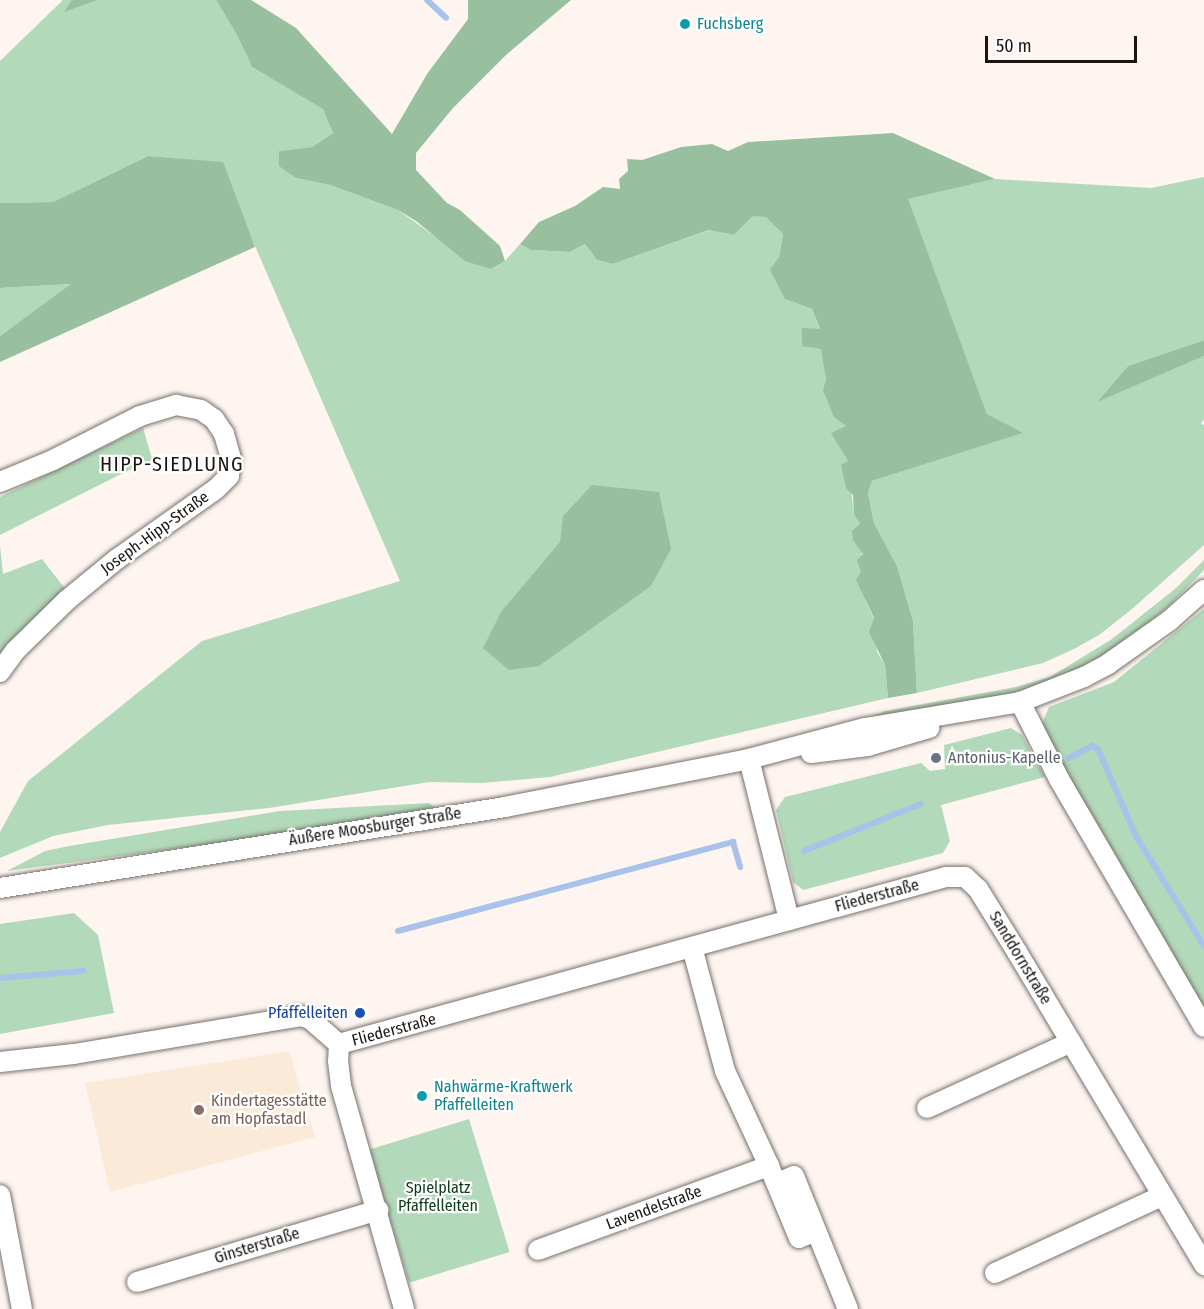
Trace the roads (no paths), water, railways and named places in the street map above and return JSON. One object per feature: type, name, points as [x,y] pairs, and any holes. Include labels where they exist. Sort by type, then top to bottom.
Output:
[{"type":"street","name":"Joseph-Hipp-Straße","points":[[0,482],[52,460],[140,416],[176,405],[201,410],[214,419],[224,434],[231,459],[229,476],[216,489],[117,559],[67,600],[15,651],[0,672]]},
{"type":"street","name":"Äußere Moosburger Straße","points":[[0,888],[505,807],[749,759],[865,728],[1014,704],[1084,677],[1108,664],[1169,621],[1204,590]]},
{"type":"street","points":[[1014,704],[1204,1027]]},
{"type":"street","points":[[749,759],[789,920]]},
{"type":"street","name":"Fliederstraße","points":[[0,1062],[74,1054],[301,1016],[310,1019],[339,1044],[946,877],[965,877]]},
{"type":"street","name":"Sanddornstraße","points":[[965,877],[978,889],[1204,1265]]},
{"type":"street","points":[[692,947],[725,1071],[773,1175]]},
{"type":"street","points":[[927,1108],[1071,1042]]},
{"type":"street","points":[[339,1044],[338,1061],[341,1086],[378,1210],[404,1309]]},
{"type":"street","name":"Lavendelstraße","points":[[538,1250],[773,1175],[794,1176],[848,1309]]},
{"type":"street","points":[[0,1195],[22,1309]]},
{"type":"street","points":[[995,1273],[1162,1196]]},
{"type":"street","name":"Ginsterstraße","points":[[137,1282],[378,1210]]},
{"type":"waterway","points":[[427,0],[446,18]]},
{"type":"waterway","points":[[1069,758],[1092,746],[1098,749],[1136,836],[1204,946]]},
{"type":"waterway","points":[[804,851],[921,804]]},
{"type":"waterway","points":[[398,931],[733,842],[740,867]]},
{"type":"waterway","points":[[0,978],[84,971]]},
{"type":"place","name":"Fuchsberg","points":[[685,24]]},
{"type":"place","name":"Antonius-Kapelle","points":[[936,758]]},
{"type":"place","name":"Pfaffelleiten","points":[[360,1013]]},
{"type":"place","name":"Nahwärme-Kraftwerk Pfaffelleiten","points":[[422,1096]]},
{"type":"place","name":"Kindertagesstätte am Hopfastadl","points":[[199,1110]]},
{"type":"district","name":"HIPP-SIEDLUNG","points":[[172,464]]},
{"type":"park label","name":"Spielplatz Pfaffelleiten","points":[[438,1197]]}]
